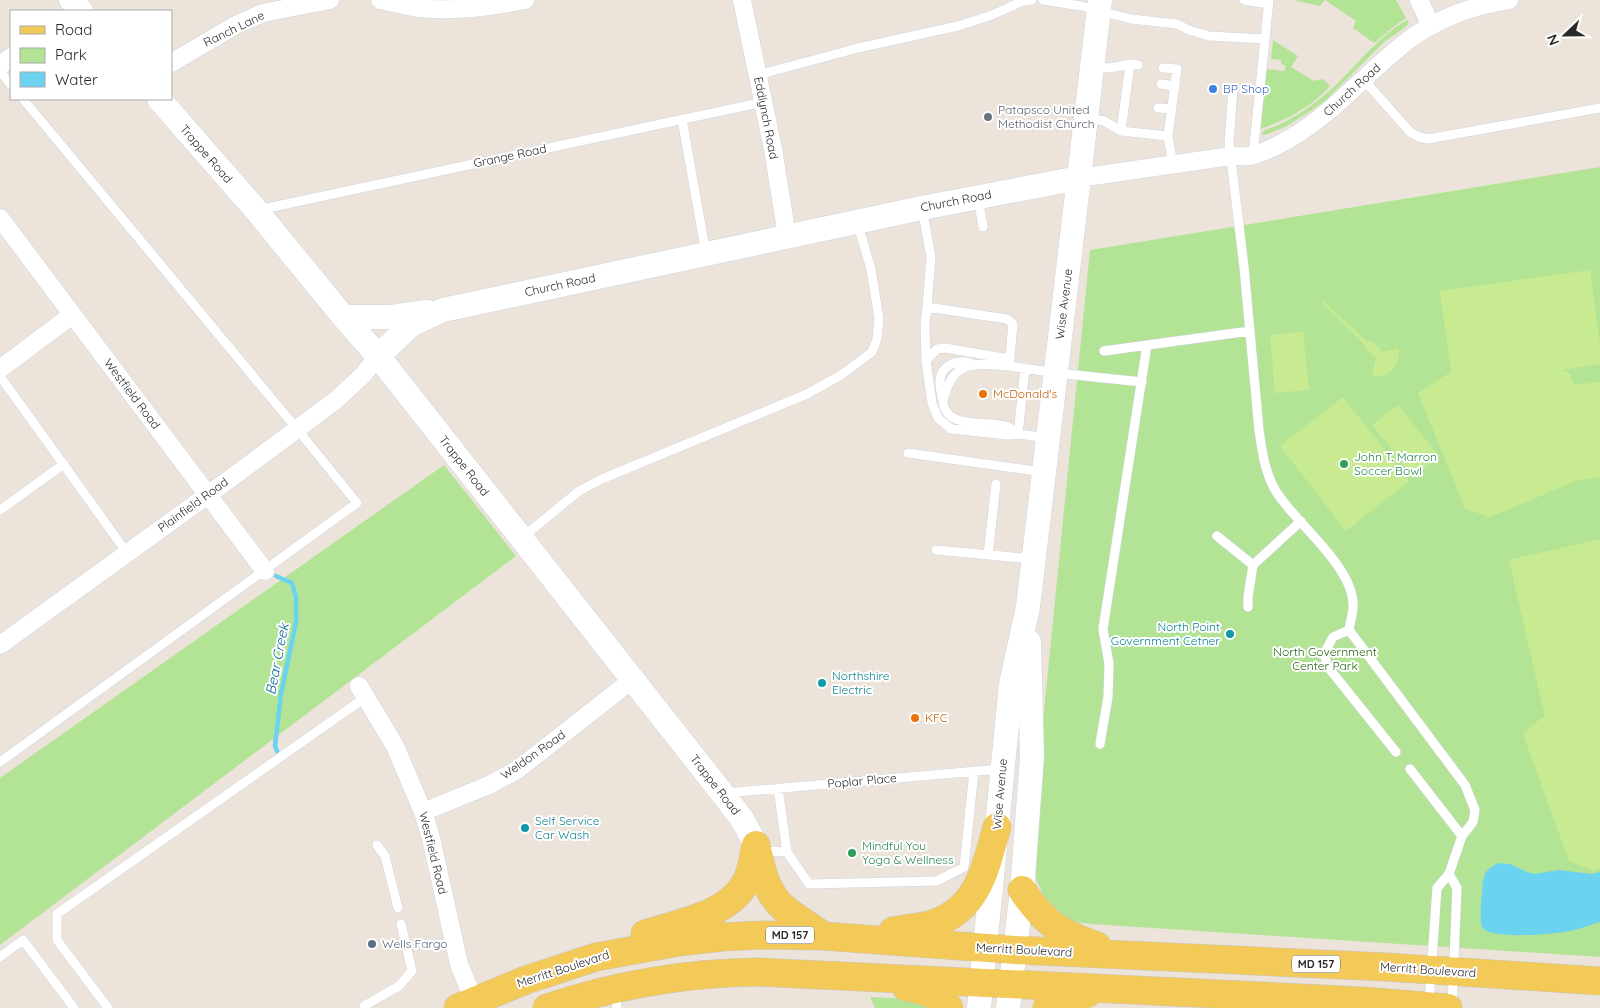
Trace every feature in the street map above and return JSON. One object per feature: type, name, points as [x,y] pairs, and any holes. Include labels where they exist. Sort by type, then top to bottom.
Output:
[{"type":"main road","points":[[853,938],[934,924],[955,912],[964,905],[981,881],[997,827]]},
{"type":"main road","points":[[756,845],[767,882],[776,900],[823,936]]},
{"type":"main road","points":[[596,957],[637,936],[708,914],[727,903],[736,896],[746,883],[751,870],[756,845]]},
{"type":"main road","points":[[1022,890],[1035,910],[1055,928],[1070,936],[1118,954]]},
{"type":"main road","name":"Merritt Boulevard","points":[[476,1006],[526,980],[596,957],[670,943],[722,937],[765,935],[823,936],[1015,950],[1442,971],[1600,981]]},
{"type":"main road","points":[[547,1008],[616,998],[669,978],[727,973],[846,976],[980,995],[1010,996],[1103,988],[1266,1002],[1363,1000],[1439,1008]]},
{"type":"main road","points":[[846,976],[926,991],[938,997],[949,1008]]},
{"type":"main road","points":[[1047,1008],[1058,1002],[1103,988]]},
{"type":"street","name":"Ranch Lane","points":[[172,62],[234,26],[263,13],[330,0]]},
{"type":"street","points":[[380,0],[417,8],[455,9],[500,5],[525,0]]},
{"type":"street","name":"Eddlynch Road","points":[[742,0],[764,102],[787,236]]},
{"type":"street","points":[[1419,0],[1431,26]]},
{"type":"street","name":"Church Road","points":[[378,356],[411,325],[443,310],[978,197],[1079,178],[1173,166],[1231,156],[1254,155],[1304,130],[1334,108],[1401,46],[1431,26],[1487,3],[1509,0]]},
{"type":"street","name":"Wise Avenue","points":[[980,995],[1010,684],[1028,607],[1099,6]]},
{"type":"street","points":[[0,66],[10,58]]},
{"type":"street","name":"Trappe Road","points":[[159,100],[256,210],[378,356],[722,793],[742,819],[756,845]]},
{"type":"street","name":"Westfield Road","points":[[0,218],[265,571]]},
{"type":"street","points":[[344,317],[392,317],[443,310]]},
{"type":"street","points":[[0,369],[72,315]]},
{"type":"street","name":"Plainfield Road","points":[[0,645],[336,400],[378,356]]},
{"type":"street","name":"Wise Avenue","points":[[1010,996],[1022,890],[1032,757],[1028,607]]},
{"type":"street","name":"Weldon Road","points":[[423,812],[489,785],[517,770],[632,680]]},
{"type":"street","name":"Westfield Road","points":[[363,692],[404,765],[423,812],[431,838],[459,964],[476,1006]]},
{"type":"lane","points":[[758,75],[858,48],[958,26],[992,15],[1023,1],[1032,0]]},
{"type":"lane","points":[[1043,0],[1081,6],[1099,6],[1131,19],[1177,24],[1209,36],[1265,38]]},
{"type":"lane","points":[[1244,0],[1269,2],[1254,155]]},
{"type":"lane","points":[[1092,67],[1110,68],[1134,64],[1129,104],[1121,130]]},
{"type":"lane","points":[[1163,68],[1177,69],[1168,136],[1173,166]]},
{"type":"lane","points":[[0,72],[10,84]]},
{"type":"lane","points":[[1364,80],[1410,132],[1428,139],[1600,108]]},
{"type":"lane","points":[[1161,84],[1175,86]]},
{"type":"lane","points":[[1233,89],[1229,143],[1262,452],[1267,472],[1278,494],[1335,561],[1349,588],[1354,603],[1349,630],[1466,785],[1475,810],[1473,822],[1462,836],[1449,874],[1437,888],[1442,971],[1439,1008]]},
{"type":"lane","points":[[0,762],[357,503],[24,100]]},
{"type":"lane","name":"Grange Road","points":[[256,210],[764,102]]},
{"type":"lane","points":[[1158,108],[1172,109]]},
{"type":"lane","points":[[1086,118],[1104,120],[1121,130],[1168,136]]},
{"type":"lane","points":[[682,119],[706,254]]},
{"type":"lane","points":[[978,197],[983,227]]},
{"type":"lane","points":[[922,208],[930,257],[925,324],[926,361],[932,403],[938,418],[951,428],[1048,438]]},
{"type":"lane","points":[[521,539],[579,491],[602,479],[807,394],[841,375],[872,352],[877,339],[879,319],[870,269],[857,222]]},
{"type":"lane","points":[[927,307],[1007,319],[1013,324],[1009,362]]},
{"type":"lane","points":[[1104,352],[1250,331]]},
{"type":"lane","points":[[1100,744],[1108,696],[1109,664],[1103,629],[1147,345]]},
{"type":"lane","points":[[926,361],[937,350],[945,348],[1009,362],[1025,368],[1142,382]]},
{"type":"lane","points":[[1009,362],[974,364],[962,368],[949,382],[943,400],[945,410],[955,420],[1008,427],[1018,434]]},
{"type":"lane","points":[[1018,434],[1025,368]]},
{"type":"lane","points":[[0,376],[127,553]]},
{"type":"lane","points":[[908,452],[1044,472]]},
{"type":"lane","points":[[0,510],[64,464]]},
{"type":"lane","points":[[988,555],[996,484]]},
{"type":"lane","points":[[1248,607],[1253,565],[1301,521]]},
{"type":"lane","points":[[1218,536],[1253,565]]},
{"type":"lane","points":[[936,550],[1033,559]]},
{"type":"lane","points":[[1349,630],[1333,637],[1324,654],[1328,667],[1396,752]]},
{"type":"lane","points":[[108,1008],[57,940],[57,914],[363,692]]},
{"type":"lane","name":"Poplar Place","points":[[722,793],[1002,769]]},
{"type":"lane","points":[[1410,769],[1462,836]]},
{"type":"lane","points":[[778,788],[787,852],[809,884],[937,881],[964,867],[974,771]]},
{"type":"lane","points":[[377,845],[385,856],[398,908]]},
{"type":"lane","points":[[756,845],[768,851],[787,852]]},
{"type":"lane","points":[[1439,1008],[1442,971],[1457,888],[1449,874]]},
{"type":"lane","points":[[364,1006],[399,986],[412,971],[401,924]]},
{"type":"lane","points":[[0,957],[23,940],[74,1008]]},
{"type":"green space","points":[[1293,0],[1325,0],[1320,6]]},
{"type":"green space","points":[[1325,0],[1396,0],[1406,18],[1374,43],[1353,28],[1356,21]]},
{"type":"green space","points":[[1407,20],[1409,23],[1407,26],[1384,42],[1326,100],[1287,126],[1265,135],[1261,134],[1265,130],[1294,117],[1320,99],[1378,42]]},
{"type":"green space","points":[[1273,40],[1298,56],[1291,67],[1314,81],[1323,79],[1330,86],[1298,112],[1260,129],[1266,69],[1284,71],[1286,66],[1281,64],[1281,60],[1271,59]]},
{"type":"green space","name":"North Government Center Park","points":[[1600,167],[1600,957],[1091,924],[1067,921],[1049,908],[1036,879],[1041,741],[1090,250]]},
{"type":"green space","points":[[1590,270],[1600,345],[1600,364],[1561,370],[1570,373],[1574,385],[1600,382],[1600,477],[1578,480],[1490,517],[1465,509],[1418,393],[1451,372],[1440,291]]},
{"type":"green space","points":[[1323,301],[1367,341],[1375,343],[1382,352],[1399,348],[1396,366],[1381,377],[1372,375],[1376,358],[1366,350],[1364,344],[1322,303]]},
{"type":"green space","points":[[1303,332],[1309,390],[1275,393],[1270,335]]},
{"type":"green space","name":"John T. Marron Soccer Bowl","points":[[1343,397],[1409,481],[1346,531],[1280,446]]},
{"type":"green space","points":[[1398,405],[1439,456],[1414,477],[1372,425]]},
{"type":"green space","points":[[444,465],[516,556],[0,945],[0,778]]},
{"type":"green space","points":[[1600,539],[1600,867],[1594,871],[1569,861],[1523,734],[1545,717],[1509,560]]},
{"type":"green space","points":[[870,997],[928,1000],[938,1008],[875,1008]]},
{"type":"water","points":[[1499,863],[1510,864],[1535,874],[1558,870],[1592,874],[1600,872],[1600,922],[1574,930],[1552,933],[1510,935],[1488,932],[1483,928],[1481,922],[1483,883],[1487,871]]},
{"type":"waterway","name":"Bear Creek","points":[[276,576],[292,583],[296,597],[296,622],[281,694],[275,746],[279,756]]},
{"type":"place","name":"BP Shop","points":[[1213,89]]},
{"type":"place","name":"Patapsco United Methodist Church","points":[[988,117]]},
{"type":"place","name":"McDonald's","points":[[983,394]]},
{"type":"place","name":"John T. Marron Soccer Bowl","points":[[1344,464]]},
{"type":"place","name":"North Point Government Cetner","points":[[1230,634]]},
{"type":"place","name":"Northshire Electric","points":[[822,683]]},
{"type":"place","name":"KFC","points":[[915,718]]},
{"type":"place","name":"Self Service Car Wash","points":[[525,828]]},
{"type":"place","name":"Mindful You Yoga & Wellness","points":[[852,853]]},
{"type":"place","name":"Wells Fargo","points":[[372,944]]}]
